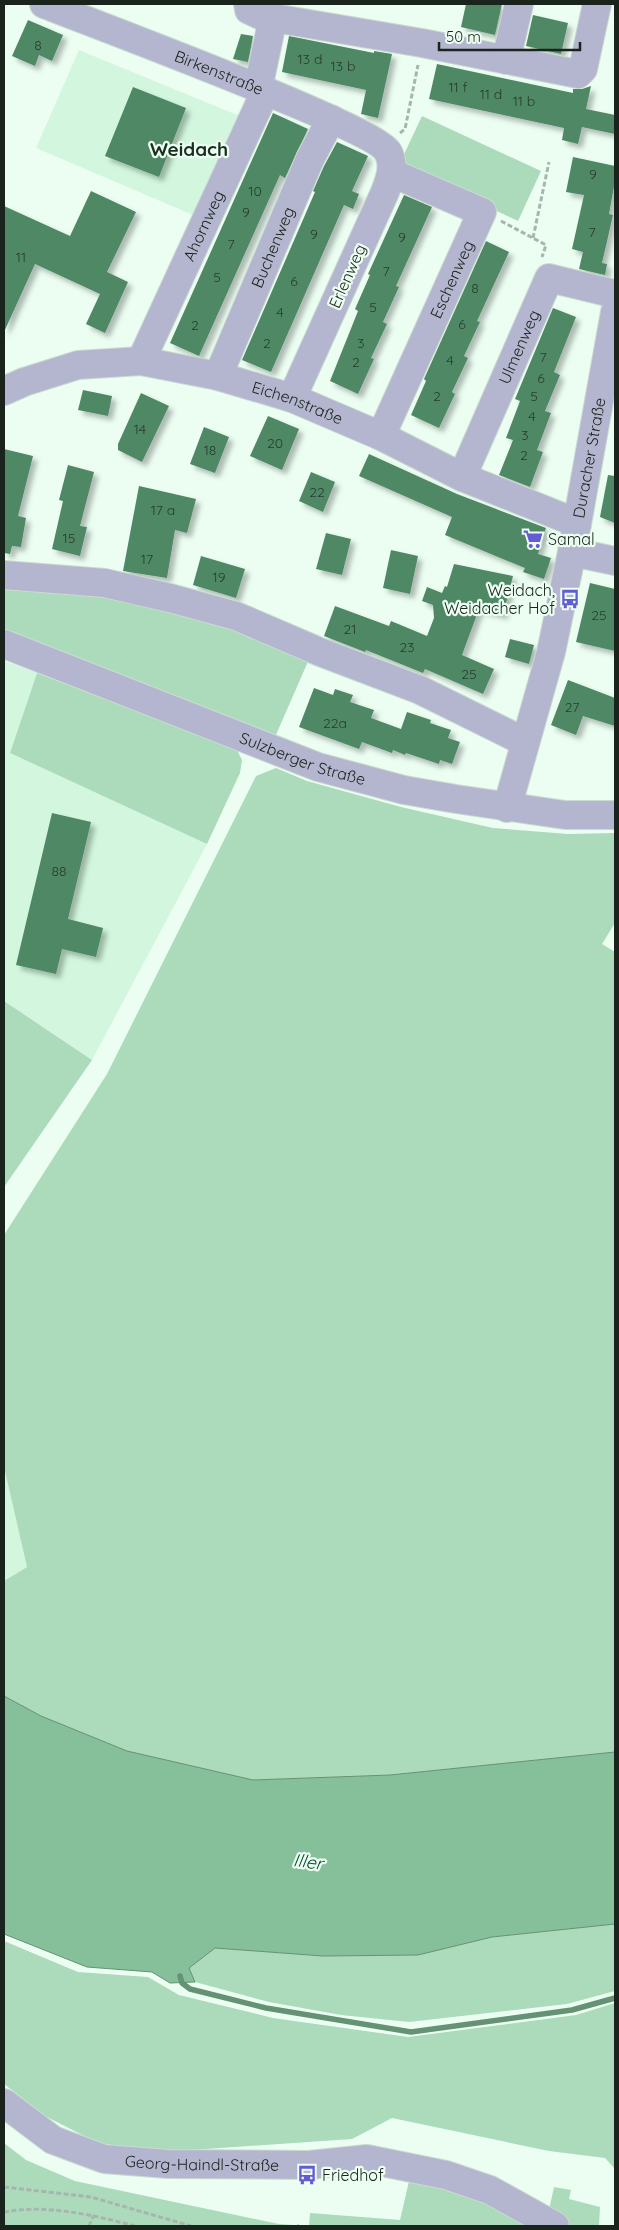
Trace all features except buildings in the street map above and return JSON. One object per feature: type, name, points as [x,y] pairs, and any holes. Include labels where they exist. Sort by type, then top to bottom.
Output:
[{"type":"street","name":"Birkenstraße","points":[[44,4],[331,119],[387,157]]},
{"type":"street","points":[[248,4],[249,10],[262,16],[274,18],[318,14],[422,43],[578,74],[583,68],[597,4]]},
{"type":"street","points":[[506,60],[519,4]]},
{"type":"street","name":"Ahornweg","points":[[141,361],[261,90],[274,18]]},
{"type":"street","name":"Buchenweg","points":[[218,376],[310,159],[331,119]]},
{"type":"street","points":[[387,157],[482,212]]},
{"type":"street","name":"Erlenweg","points":[[292,398],[387,157]]},
{"type":"street","name":"Eschenweg","points":[[381,436],[482,212]]},
{"type":"street","points":[[549,278],[615,294]]},
{"type":"street","name":"Ulmenweg","points":[[462,476],[549,278]]},
{"type":"street","name":"Duracher Straße","points":[[507,808],[551,652],[572,552],[615,312]]},
{"type":"street","name":"Eichenstraße","points":[[4,391],[24,382],[78,365],[141,361],[218,376],[292,398],[381,436],[462,476],[577,523]]},
{"type":"street","points":[[572,552],[615,561]]},
{"type":"street","points":[[4,576],[105,583],[236,616],[320,652],[420,690],[525,742]]},
{"type":"street","name":"Sulzberger Straße","points":[[4,644],[318,767],[404,790],[507,808],[565,815],[615,815]]},
{"type":"street","name":"Georg-Haindl-Straße","points":[[4,2103],[53,2140],[104,2159],[168,2164],[309,2164],[367,2159],[446,2176],[490,2190],[555,2226]]},
{"type":"path","points":[[387,157],[405,129],[422,43]]},
{"type":"path","points":[[533,238],[549,162]]},
{"type":"path","points":[[482,212],[546,245],[536,274],[549,278]]},
{"type":"path","points":[[4,2187],[91,2197],[191,2226]]},
{"type":"path","points":[[4,2212],[19,2209],[94,2215],[135,2226]]},
{"type":"path","points":[[89,2226],[94,2215]]},
{"type":"shaded area","points":[[79,50],[247,119],[200,218],[36,148]]},
{"type":"shaded area","points":[[422,116],[541,171],[518,221],[399,165]]},
{"type":"shaded area","points":[[4,585],[101,595],[168,610],[235,629],[310,657],[275,737],[4,632]]},
{"type":"shaded area","points":[[4,661],[37,673],[10,753],[207,844],[92,1060],[4,1001]]},
{"type":"shaded area","points":[[37,673],[237,750],[242,760],[240,773],[207,844],[10,753]]},
{"type":"shaded area","points":[[276,768],[307,781],[401,807],[493,828],[568,834],[615,833],[615,923],[602,944],[615,952],[615,1752],[390,1775],[253,1780],[127,1751],[41,1716],[4,1696],[4,1581],[27,1567],[4,1467],[4,1235],[107,1074],[256,776]]},
{"type":"shaded area","points":[[4,1001],[92,1060],[4,1187]]},
{"type":"shaded area","points":[[4,1467],[27,1567],[4,1581]]},
{"type":"shaded area","points":[[615,1924],[615,1991],[567,2004],[409,2022],[341,2015],[269,2002],[195,1982],[189,1968],[215,1948],[323,1956],[418,1955],[492,1937]]},
{"type":"shaded area","points":[[4,1941],[78,1972],[148,1977],[179,1995],[273,2018],[408,2037],[576,2015],[615,2003],[615,2169],[605,2158],[549,2151],[392,2118],[352,2139],[163,2152],[98,2143],[45,2116],[4,2084]]},
{"type":"shaded area","points":[[4,2143],[26,2160],[75,2181],[279,2224],[309,2226],[4,2226]]},
{"type":"shaded area","points":[[410,2177],[484,2198],[536,2226],[309,2226],[310,2213],[400,2220]]},
{"type":"shaded area","points":[[554,2187],[571,2190],[569,2199],[600,2207],[599,2226],[572,2226],[549,2210]]},
{"type":"water","name":"Iller","points":[[4,1696],[41,1716],[127,1751],[253,1780],[390,1775],[615,1752],[615,1924],[492,1937],[418,1955],[323,1956],[215,1948],[189,1968],[195,1982],[170,1983],[152,1972],[87,1967],[4,1934]]},
{"type":"waterway","points":[[180,1976],[182,1983],[190,1989],[266,2008],[411,2032],[572,2010],[615,1998]]},
{"type":"place","name":"Samal","points":[[533,539]]},
{"type":"place","name":"Weidach, Weidacher Hof","points":[[570,599]]},
{"type":"place","name":"Friedhof","points":[[307,2175]]},
{"type":"district","name":"Weidach","points":[[189,149]]}]
